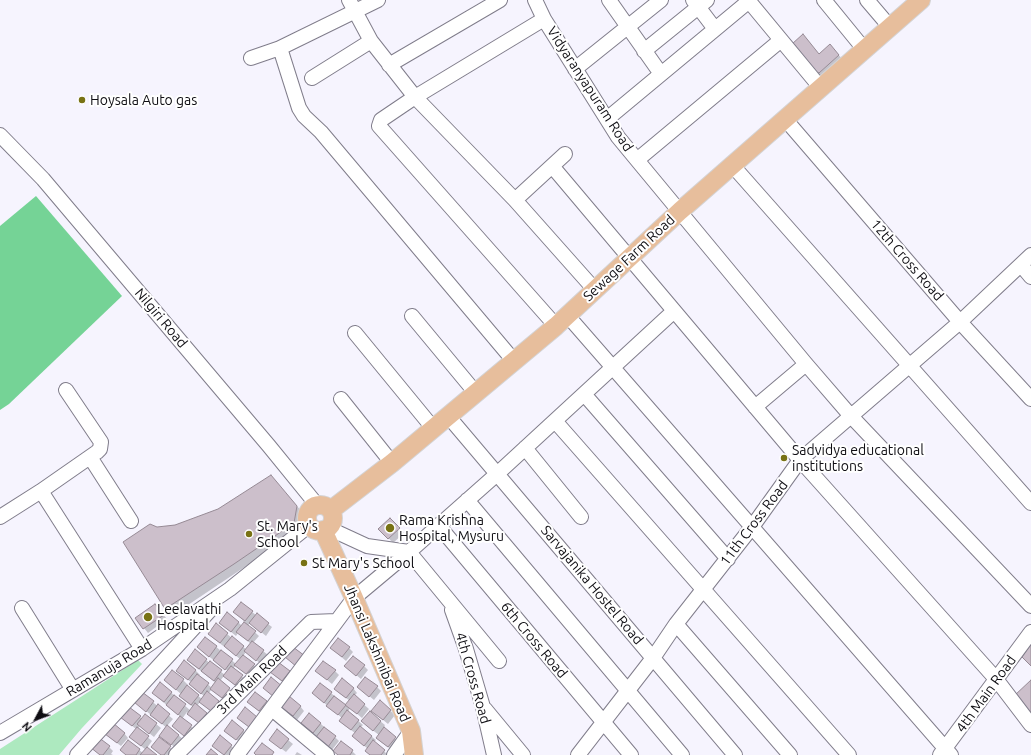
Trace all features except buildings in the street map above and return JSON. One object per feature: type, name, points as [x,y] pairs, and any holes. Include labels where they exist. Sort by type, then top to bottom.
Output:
[{"type":"main road","name":"Sewage Farm Road","points":[[324,508],[392,463],[475,392],[514,361],[561,321],[680,211],[921,0]]},
{"type":"main road","points":[[312,507],[324,508],[333,515],[333,521],[320,527],[308,514],[312,507]]},
{"type":"main road","name":"Jhansi Lakshmibai Road","points":[[320,527],[354,598],[411,730],[414,755]]},
{"type":"street","points":[[251,58],[280,48],[352,6],[378,0]]},
{"type":"street","points":[[389,65],[500,0]]},
{"type":"street","name":"Vidyaranyapuram Road","points":[[535,0],[544,19],[618,137],[850,415],[1031,606]]},
{"type":"street","points":[[609,0],[661,74]]},
{"type":"street","points":[[575,69],[626,26],[661,0]]},
{"type":"street","points":[[824,0],[864,49]]},
{"type":"street","points":[[868,0],[890,27]]},
{"type":"street","points":[[607,119],[749,1],[820,87]]},
{"type":"street","points":[[644,51],[699,2],[715,29]]},
{"type":"street","points":[[352,6],[371,41],[415,97],[515,200],[595,290]]},
{"type":"street","points":[[544,19],[415,97],[381,120],[379,126],[561,321],[612,368],[752,527],[946,753]]},
{"type":"street","points":[[637,160],[781,40]]},
{"type":"street","points":[[312,78],[371,41]]},
{"type":"street","points":[[280,48],[299,108],[304,116],[321,132],[514,361]]},
{"type":"street","name":"12th Cross Road","points":[[785,119],[960,322],[1031,399]]},
{"type":"street","name":"Nilgiri Road","points":[[0,134],[43,179],[269,446],[324,508]]},
{"type":"street","points":[[515,200],[565,154]]},
{"type":"street","points":[[552,166],[800,460],[996,679],[1031,725]]},
{"type":"street","points":[[732,166],[1031,504]]},
{"type":"street","name":"11th Cross Road","points":[[578,755],[653,658],[676,624],[728,559],[800,460],[850,415],[960,322],[1031,255]]},
{"type":"street","points":[[1021,265],[1031,277]]},
{"type":"street","points":[[237,755],[354,598],[409,552],[497,474],[674,311]]},
{"type":"street","points":[[412,316],[475,392]]},
{"type":"street","points":[[355,333],[433,428]]},
{"type":"street","points":[[756,407],[806,364]]},
{"type":"street","points":[[0,517],[41,491],[100,449],[101,442],[66,390]]},
{"type":"street","points":[[584,394],[728,559]]},
{"type":"street","points":[[341,399],[392,463]]},
{"type":"street","name":"Sarvajanika Hostel Road","points":[[448,416],[735,755]]},
{"type":"street","points":[[555,421],[849,755]]},
{"type":"street","points":[[525,448],[582,517]]},
{"type":"street","points":[[90,457],[131,521]]},
{"type":"street","points":[[41,491],[142,649]]},
{"type":"street","points":[[467,500],[682,755]]},
{"type":"street","name":"6th Cross Road","points":[[438,525],[631,755]]},
{"type":"street","name":"Ramanuja Road","points":[[0,733],[142,649],[230,589],[307,527],[320,527]]},
{"type":"street","points":[[320,527],[367,546],[409,552],[499,661]]},
{"type":"street","points":[[77,755],[230,589]]},
{"type":"street","name":"4th Cross Road","points":[[449,601],[466,649],[483,707],[494,755]]},
{"type":"street","points":[[22,608],[73,690]]},
{"type":"street","name":"3rd Main Road","points":[[176,755],[311,622],[336,621]]},
{"type":"street","points":[[676,624],[790,755]]},
{"type":"street","name":"4th Main Road","points":[[946,753],[996,679],[1031,632]]},
{"type":"street","points":[[483,707],[523,755]]},
{"type":"street","points":[[272,709],[327,755]]},
{"type":"street","points":[[394,755],[411,730]]},
{"type":"green space","points":[[36,196],[122,296],[9,404],[0,410],[0,226]]},
{"type":"green space","points":[[138,660],[142,664],[82,728],[59,755],[0,755],[0,749]]},
{"type":"place","name":"Hoysala Auto gas","points":[[82,100]]},
{"type":"place","name":"Sadvidya educational institutions","points":[[784,458]]},
{"type":"place","name":"Rama Krishna Hospital, Mysuru","points":[[390,528]]},
{"type":"place","name":"St. Mary's School","points":[[249,534]]},
{"type":"place","name":"St Mary's School","points":[[304,563]]},
{"type":"place","name":"Leelavathi Hospital","points":[[148,617]]}]
